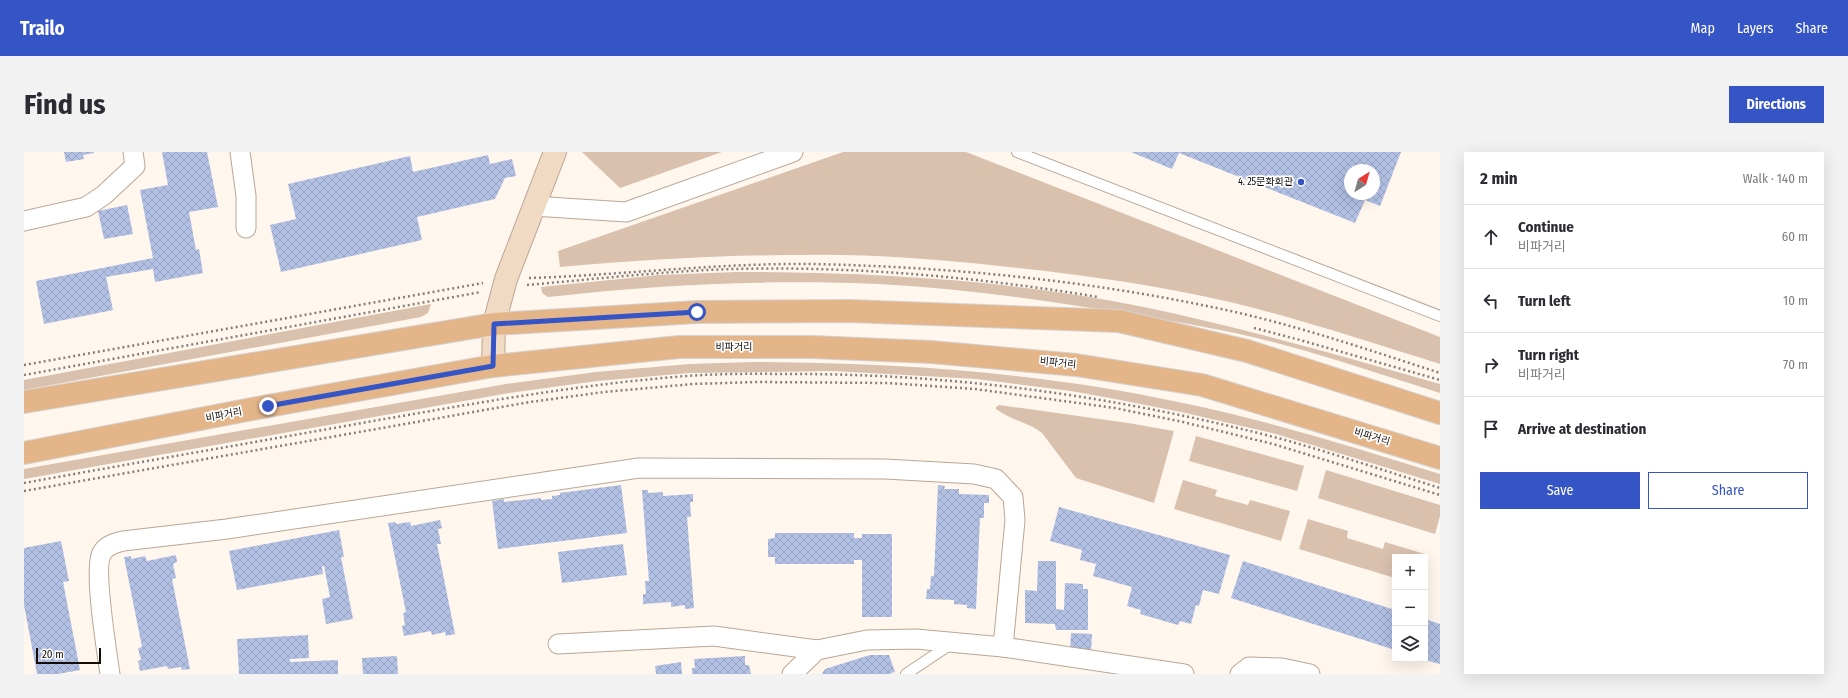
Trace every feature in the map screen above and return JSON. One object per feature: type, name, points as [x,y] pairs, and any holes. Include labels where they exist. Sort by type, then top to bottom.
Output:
[{"type":"main road","points":[[24,402],[494,324],[697,312],[849,311],[1119,321],[1247,351],[1440,413]]},
{"type":"main road","name":"비파거리","points":[[24,453],[268,406],[493,366],[679,347],[796,347],[931,352],[1076,365],[1202,385],[1440,458]]},
{"type":"street","points":[[24,221],[86,207],[98,199],[134,166],[133,152]]},
{"type":"street","points":[[240,152],[246,196],[246,228]]},
{"type":"street","points":[[493,366],[494,324],[506,279],[555,152]]},
{"type":"street","points":[[533,206],[626,212],[793,152]]},
{"type":"street","points":[[110,674],[98,570],[102,552],[109,546],[123,541],[227,529],[638,468],[885,469],[974,474],[996,479],[1013,498],[1015,520],[1003,647]]},
{"type":"street","points":[[558,644],[714,636],[817,650],[867,640],[916,639],[1003,647],[1184,674]]},
{"type":"street","points":[[792,674],[817,650]]},
{"type":"street","points":[[1240,674],[1249,667],[1282,668],[1310,674]]},
{"type":"lane","points":[[1016,152],[1440,316]]},
{"type":"lane","points":[[906,674],[954,642]]},
{"type":"path","points":[[24,483],[597,384],[690,376],[774,374],[887,375],[971,382],[1070,394],[1180,415],[1276,438],[1440,488]]},
{"type":"path","points":[[24,491],[530,402],[604,392],[693,384],[825,382],[888,383],[975,389],[1115,408],[1273,444],[1440,495]]},
{"type":"shaded area","points":[[582,152],[722,152],[620,188]]},
{"type":"shaded area","points":[[843,152],[966,152],[1440,337],[1440,364],[1312,324],[1234,303],[1147,285],[1088,276],[975,263],[876,256],[772,255],[651,260],[560,267],[558,251]]},
{"type":"shaded area","points":[[787,272],[941,279],[1043,290],[1094,298],[1181,315],[1330,353],[1440,384],[1440,393],[1306,351],[1238,334],[1093,308],[1032,299],[879,284],[796,282],[713,284],[631,289],[548,297],[542,293],[541,287],[659,275]]},
{"type":"shaded area","points":[[431,304],[428,313],[421,317],[24,390],[24,380]]},
{"type":"shaded area","points":[[754,362],[862,364],[969,371],[1129,392],[1216,410],[1344,445],[1440,474],[1440,484],[1276,434],[1181,412],[1115,399],[1071,391],[977,379],[833,371],[689,373],[597,381],[509,393],[24,479],[24,469],[506,384],[596,372],[690,364]]},
{"type":"shaded area","points":[[999,405],[1174,431],[1154,503],[1076,478],[1042,433],[1031,426],[1001,413],[996,409]]},
{"type":"shaded area","points":[[1196,436],[1304,466],[1297,491],[1189,461]]},
{"type":"shaded area","points":[[1326,470],[1440,505],[1440,516],[1435,534],[1318,498]]},
{"type":"shaded area","points":[[1183,480],[1217,490],[1215,496],[1248,505],[1250,500],[1290,511],[1281,541],[1174,509]]},
{"type":"shaded area","points":[[1308,519],[1348,531],[1347,538],[1383,549],[1385,542],[1425,554],[1392,554],[1392,577],[1299,549]]},
{"type":"building","points":[[64,152],[94,153],[83,155],[84,159],[66,162]]},
{"type":"building","points":[[162,152],[207,152],[218,207],[189,212],[196,250],[199,249],[203,273],[155,282],[153,269],[106,277],[113,310],[44,324],[36,281],[153,258],[140,190],[168,185]]},
{"type":"building","name":"4. 25문화회관","points":[[1131,152],[1401,152],[1380,206],[1365,200],[1355,223],[1179,153],[1172,169]]},
{"type":"building","points":[[488,155],[490,164],[512,159],[516,176],[505,178],[495,199],[417,217],[422,240],[281,272],[270,225],[296,219],[288,184],[410,156],[413,172]]},
{"type":"building","points":[[127,205],[133,234],[104,239],[98,211]]},
{"type":"building","points":[[621,485],[627,533],[498,549],[492,501],[504,499],[504,502],[541,498],[541,500],[552,499],[552,496],[560,495],[560,493]]},
{"type":"building","points":[[938,485],[945,486],[944,489],[959,489],[959,494],[989,495],[989,503],[984,503],[984,518],[980,518],[976,609],[967,608],[967,605],[954,604],[954,600],[926,599],[927,589],[930,589],[931,576],[934,576]]},
{"type":"building","points":[[642,490],[648,490],[648,493],[663,492],[663,496],[693,494],[693,502],[690,502],[691,517],[687,517],[694,608],[685,609],[685,605],[671,607],[671,602],[643,604],[643,594],[646,594],[645,581],[649,581]]},
{"type":"building","points":[[1059,507],[1230,555],[1219,594],[1203,590],[1199,606],[1196,605],[1191,624],[1180,621],[1178,625],[1140,614],[1141,610],[1127,606],[1132,587],[1093,576],[1096,564],[1080,560],[1082,550],[1050,541]]},
{"type":"building","points":[[440,520],[442,528],[438,529],[441,544],[437,544],[455,634],[446,636],[445,632],[432,635],[431,631],[404,636],[402,626],[405,625],[403,613],[406,612],[388,523],[395,522],[396,524],[410,522],[411,526]]},
{"type":"building","points":[[339,530],[344,557],[341,557],[353,619],[326,624],[322,599],[330,597],[324,566],[322,566],[323,574],[237,590],[229,551]]},
{"type":"building","points":[[775,533],[854,533],[854,538],[862,538],[862,534],[892,534],[892,617],[862,617],[862,560],[854,560],[854,564],[775,564],[775,557],[768,557],[768,539],[775,538]]},
{"type":"building","points":[[61,541],[69,581],[63,582],[80,670],[58,674],[37,674],[24,605],[24,548]]},
{"type":"building","points":[[623,544],[627,575],[562,583],[558,552]]},
{"type":"building","points":[[176,555],[177,562],[173,564],[176,578],[172,579],[190,669],[182,670],[181,667],[168,669],[167,666],[140,671],[138,661],[141,660],[138,648],[142,647],[124,557],[131,556],[131,559],[145,556],[147,561]]},
{"type":"building","points":[[1038,561],[1056,561],[1056,609],[1064,610],[1065,583],[1083,584],[1083,589],[1088,589],[1088,630],[1056,630],[1055,624],[1025,623],[1025,590],[1037,591]]},
{"type":"building","points":[[1243,561],[1392,609],[1392,649],[1231,598]]},
{"type":"building","points":[[1428,620],[1440,624],[1440,664],[1428,661]]},
{"type":"building","points":[[1071,633],[1092,634],[1091,651],[1070,650]]},
{"type":"building","points":[[308,635],[309,658],[290,659],[290,662],[338,660],[338,674],[239,674],[237,639]]},
{"type":"building","points":[[870,655],[889,655],[895,672],[889,674],[822,674],[825,669]]},
{"type":"building","points":[[397,656],[398,674],[363,674],[362,658]]},
{"type":"building","points":[[745,656],[745,665],[749,665],[751,674],[692,674],[692,668],[695,668],[694,659]]},
{"type":"building","points":[[681,662],[682,674],[656,674],[655,666]]},
{"type":"place","name":"4. 25문화회관","points":[[1301,182]]},
{"type":"route","points":[[268,406],[493,366],[494,324],[697,312]]}]
